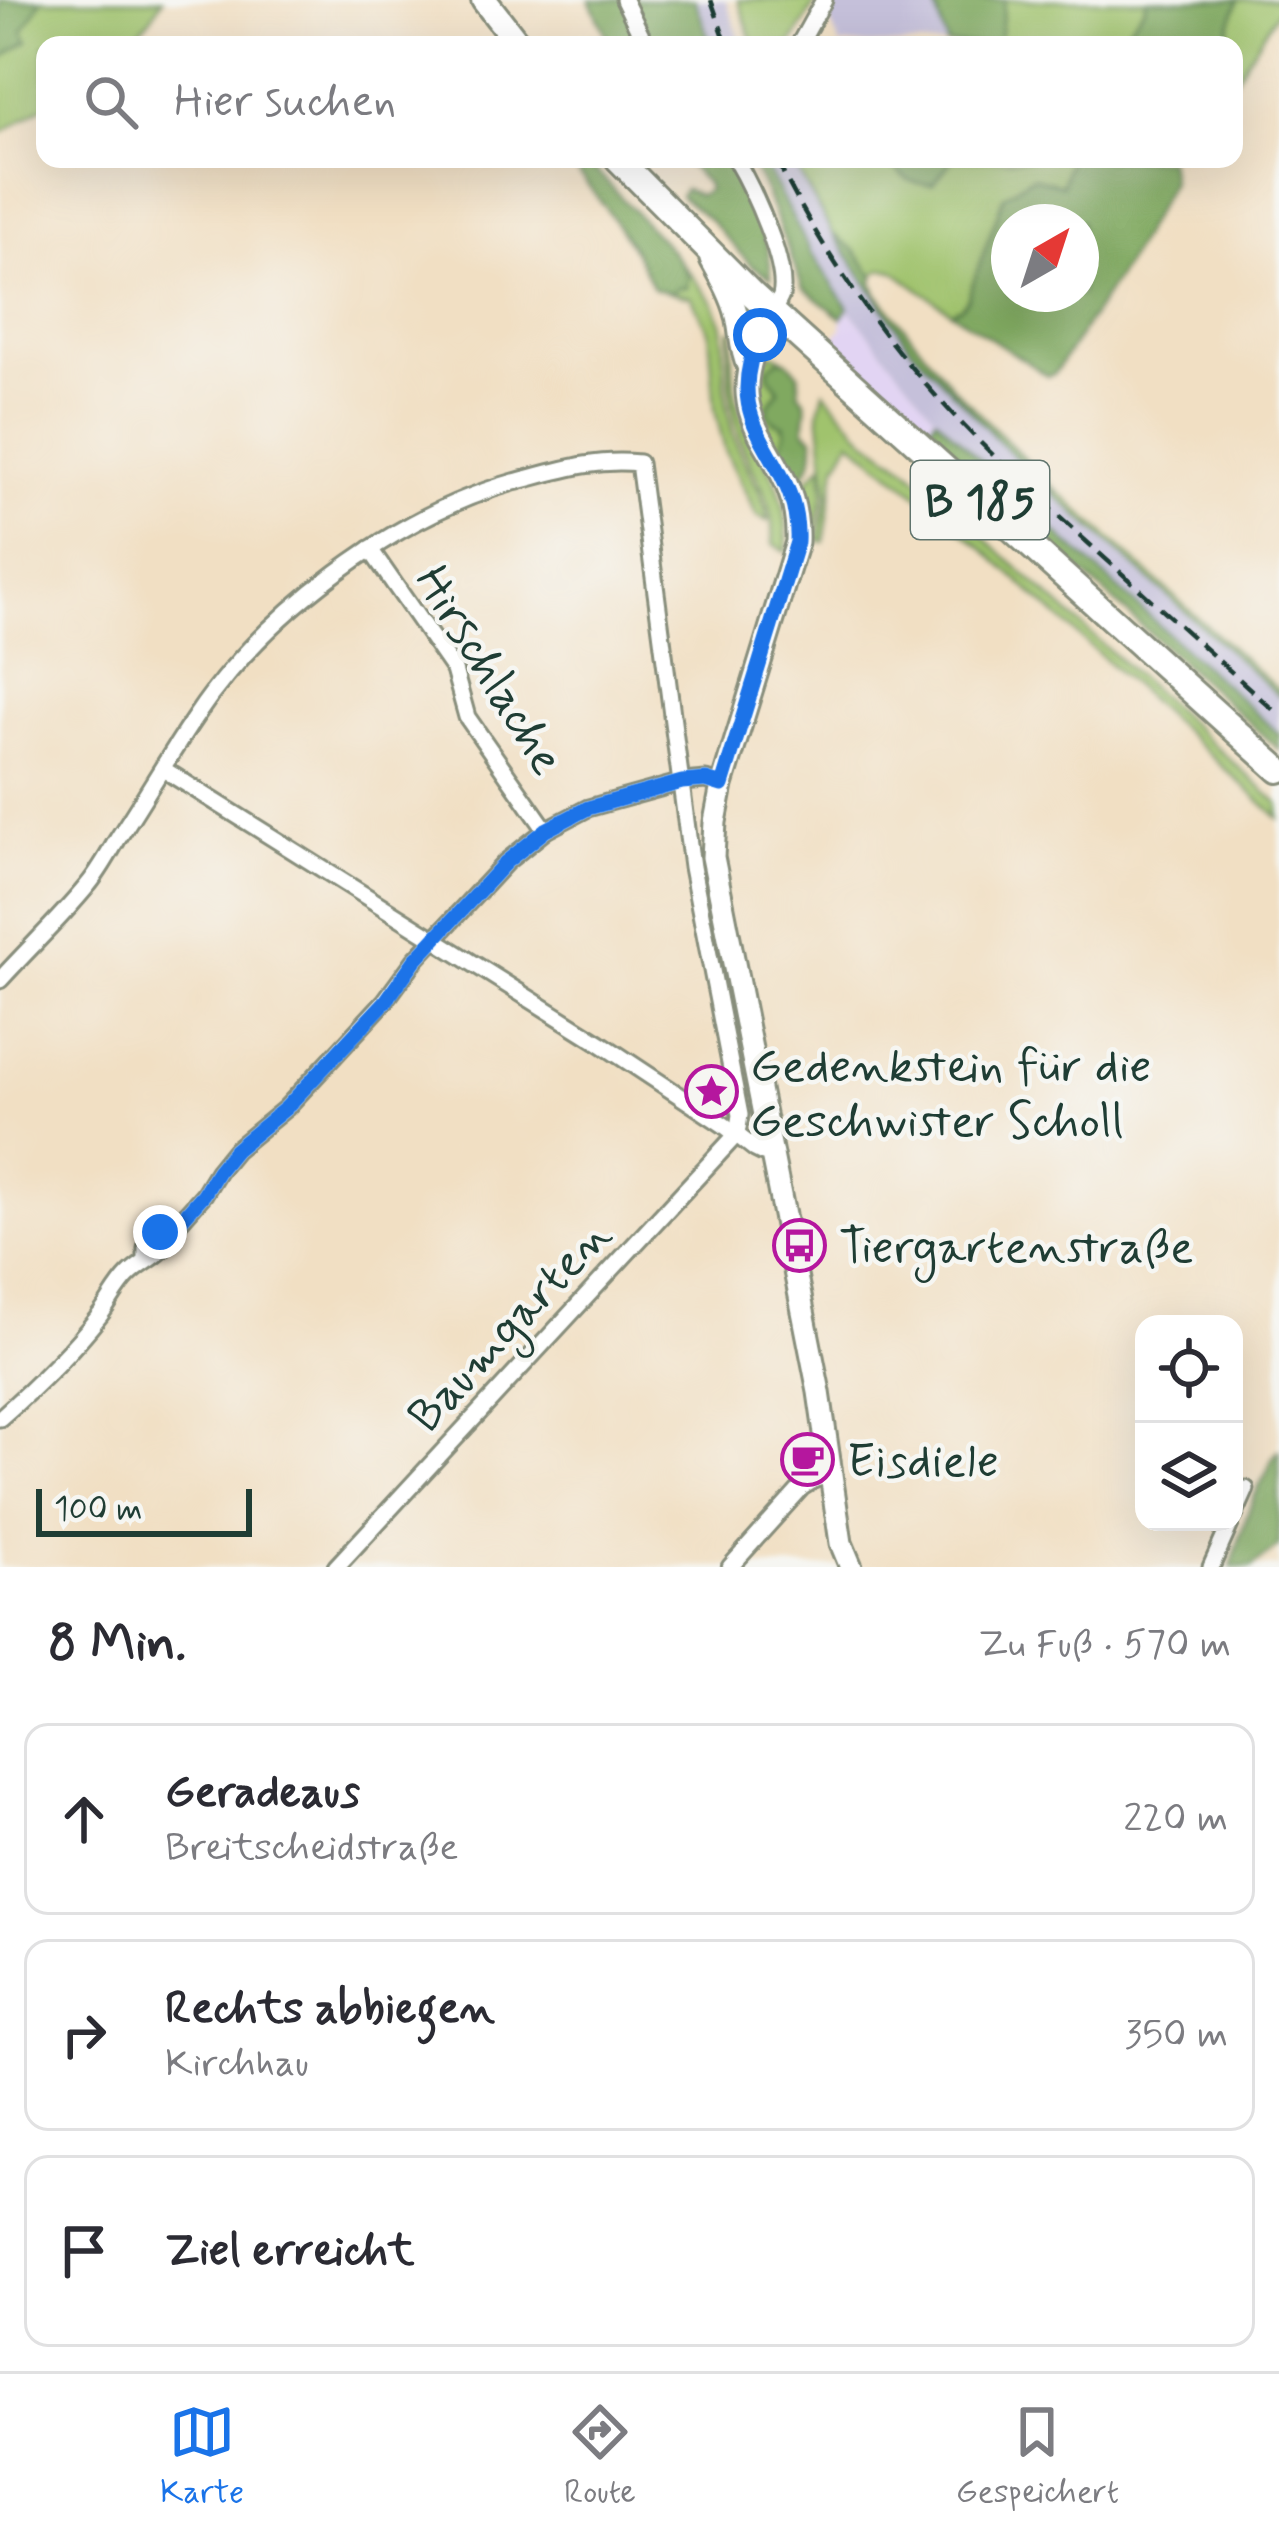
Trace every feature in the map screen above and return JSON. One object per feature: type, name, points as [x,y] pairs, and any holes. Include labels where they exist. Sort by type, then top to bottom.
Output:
[{"type":"main road","points":[[484,0],[512,36]]},
{"type":"main road","name":"B 185","points":[[626,168],[772,313],[1279,770]]},
{"type":"street","points":[[625,0],[642,36]]},
{"type":"street","points":[[804,36],[824,0]]},
{"type":"street","points":[[740,168],[776,257],[782,292],[748,366],[749,411],[792,499],[798,528],[722,785],[715,823],[716,874],[814,1370],[841,1543],[851,1567]]},
{"type":"street","points":[[708,253],[734,305],[748,366]]},
{"type":"street","points":[[0,980],[89,884],[197,713],[239,660],[291,610],[370,549],[424,516],[486,490],[608,459],[639,463],[692,867],[740,1115],[737,1134]]},
{"type":"street","name":"Hirschlache","points":[[370,549],[454,670],[467,717],[546,830]]},
{"type":"street","points":[[163,770],[435,938],[755,1149],[772,1152]]},
{"type":"street","points":[[0,1418],[66,1354],[123,1280],[146,1260],[156,1258],[170,1242],[172,1230],[235,1150],[286,1108],[506,862],[546,830],[588,808],[682,782],[706,780],[722,785]]},
{"type":"street","name":"Baumgarten","points":[[336,1567],[737,1134]]},
{"type":"street","points":[[730,1567],[802,1487],[832,1475]]},
{"type":"street","points":[[1243,1496],[1246,1489]]},
{"type":"street","points":[[1211,1567],[1228,1531]]},
{"type":"shaded area","points":[[695,0],[726,0],[739,36],[708,36]]},
{"type":"shaded area","points":[[831,0],[937,0],[946,36],[836,36],[825,10]]},
{"type":"shaded area","points":[[766,168],[796,168],[833,234],[910,346],[1004,447],[1279,696],[1279,734],[936,417],[848,308]]},
{"type":"shaded area","points":[[848,308],[936,417],[926,432],[829,344],[841,329]]},
{"type":"green space","points":[[0,0],[162,0],[135,36],[36,36],[36,111],[0,134]]},
{"type":"green space","points":[[0,0],[42,0],[23,31],[28,41],[0,59]]},
{"type":"green space","points":[[590,0],[695,0],[708,36],[607,36]]},
{"type":"green space","points":[[738,0],[817,0],[796,36],[751,36]]},
{"type":"green space","points":[[937,0],[1005,0],[1000,36],[945,36]]},
{"type":"green space","points":[[1005,0],[1147,0],[1122,36],[1000,36]]},
{"type":"green space","points":[[1147,0],[1238,0],[1227,36],[1122,36]]},
{"type":"green space","points":[[1238,0],[1279,0],[1279,8],[1243,66],[1243,36],[1227,36]]},
{"type":"green space","points":[[574,168],[594,168],[677,257],[688,276],[687,287],[672,293],[653,288],[604,206]]},
{"type":"green space","points":[[691,168],[732,168],[757,215],[771,277],[751,265],[709,219],[680,196],[684,189],[699,195],[708,190]]},
{"type":"green space","points":[[753,168],[766,168],[848,308],[842,318],[803,288]]},
{"type":"green space","points":[[796,168],[896,168],[907,179],[933,184],[946,168],[1067,168],[1062,185],[1004,196],[1001,204],[991,204],[991,233],[967,300],[951,312],[894,271],[883,269],[874,276],[854,250],[833,234]]},
{"type":"green space","points":[[896,168],[946,168],[933,184],[907,179]]},
{"type":"green space","points":[[1067,168],[1169,168],[1171,182],[1099,305],[1099,204],[1001,204],[1004,196],[1032,177],[1062,185]]},
{"type":"green space","points":[[991,233],[991,312],[1094,312],[1054,374],[1048,376],[951,312],[967,300]]},
{"type":"green space","points":[[833,234],[854,250],[874,276],[877,293],[952,386],[1056,495],[910,346]]},
{"type":"green space","points":[[677,257],[713,302],[723,325],[731,426],[768,521],[757,516],[725,450],[715,410],[709,331],[691,297],[672,293],[688,276]]},
{"type":"green space","points":[[733,330],[738,405],[780,492],[787,551],[773,544],[767,500],[735,423],[729,371]]},
{"type":"green space","points":[[773,353],[788,361],[779,359],[769,375],[779,390],[768,406],[786,431],[779,452],[762,415],[757,388],[763,363]]},
{"type":"green space","points":[[780,359],[799,374],[799,393],[807,406],[805,430],[813,437],[812,459],[801,479],[779,452],[784,425],[768,415],[768,406],[779,390],[768,367]]},
{"type":"green space","points":[[824,391],[866,439],[906,467],[1279,804],[1279,818],[980,546],[851,440],[836,467],[824,542],[818,540],[828,494],[819,411]]},
{"type":"green space","points":[[936,417],[1279,734],[1279,750],[926,432]]},
{"type":"green space","points":[[822,465],[824,493],[808,562],[801,557],[805,513],[801,487]]},
{"type":"green space","points":[[1055,489],[1279,691],[1279,696],[1056,496]]},
{"type":"green space","points":[[1279,1451],[1279,1547],[1251,1567],[1231,1567],[1245,1520]]},
{"type":"railway","points":[[711,0],[724,36]]},
{"type":"railway","points":[[781,168],[855,293],[931,391],[1018,479],[1279,715]]},
{"type":"place","name":"Gedenkstein für die Geschwister Scholl","points":[[711,1092]]},
{"type":"place","name":"Tiergartenstraße","points":[[800,1245]]},
{"type":"place","name":"Eisdiele","points":[[808,1459]]},
{"type":"route","points":[[160,1232],[172,1230],[235,1150],[286,1108],[506,862],[546,830],[588,808],[662,786],[706,780],[722,785],[797,542],[792,499],[753,423],[748,401],[748,366],[760,335]]}]
